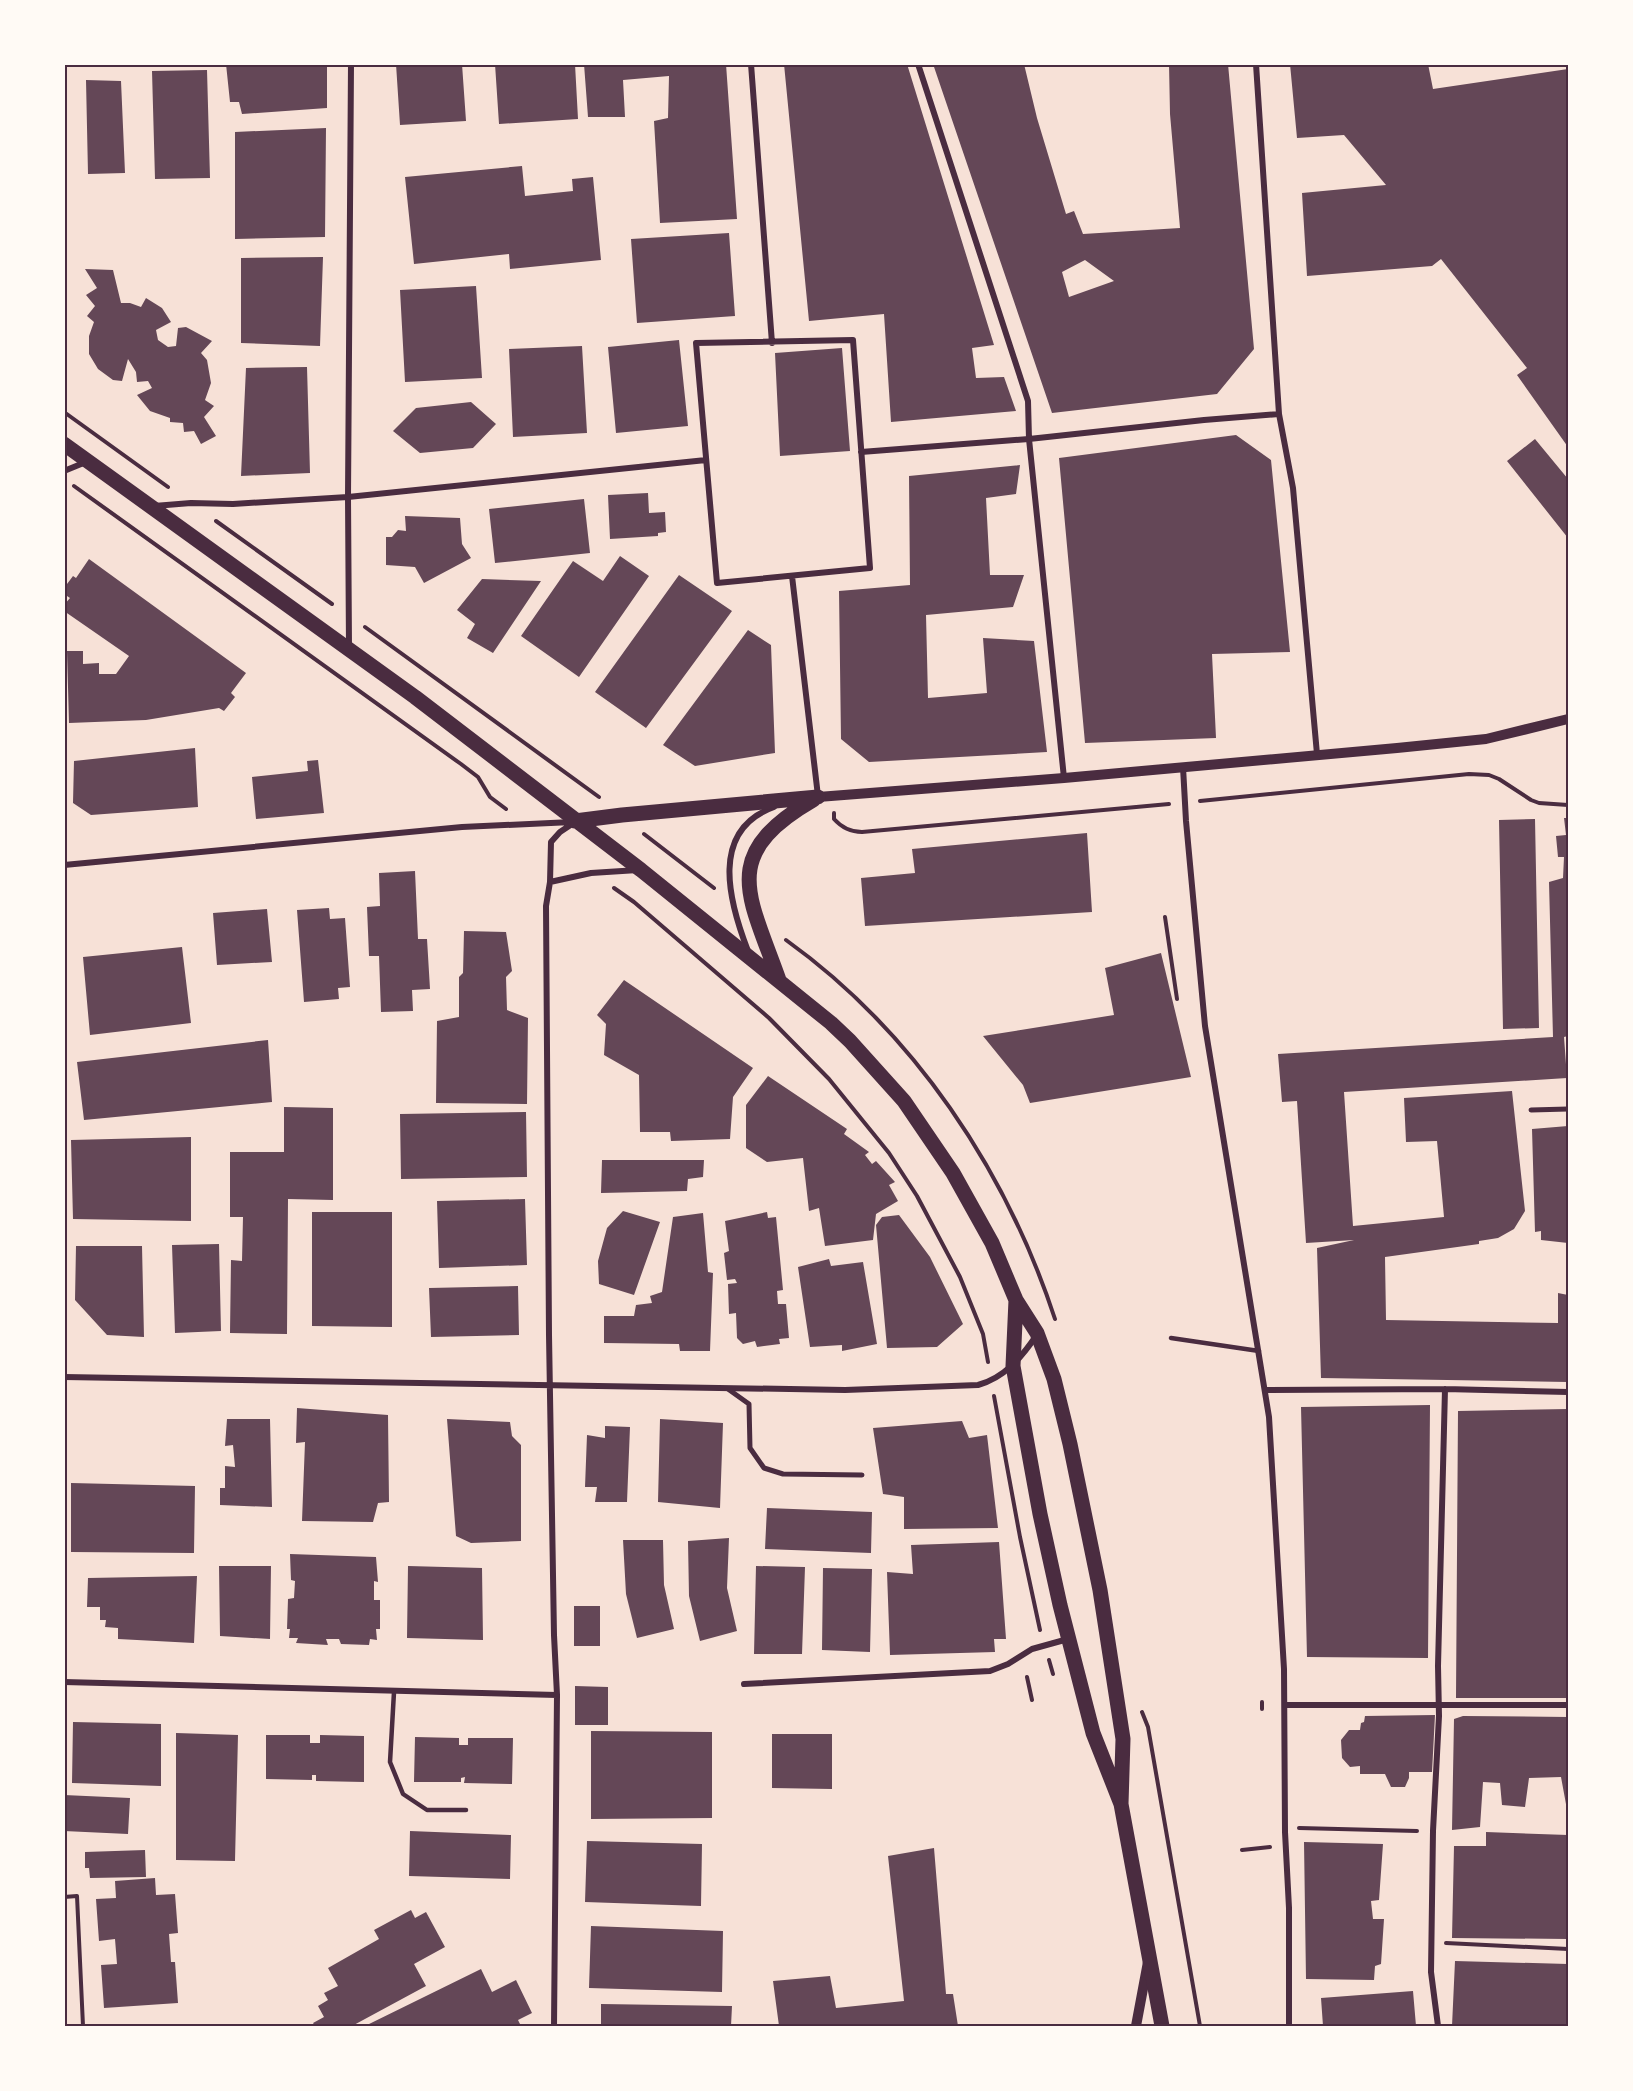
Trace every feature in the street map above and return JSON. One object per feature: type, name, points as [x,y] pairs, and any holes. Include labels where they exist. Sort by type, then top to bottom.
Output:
[{"type":"main road","points":[[64,444],[414,697],[641,870],[695,916],[780,981],[850,1041],[904,1101],[953,1173],[992,1243],[1016,1300],[1037,1333],[1054,1379],[1100,1590],[1123,1739],[1121,1804]]},
{"type":"main road","points":[[575,821],[818,797]]},
{"type":"main road","points":[[780,981],[753,908],[749,868],[754,853],[773,827],[818,797]]},
{"type":"main road","points":[[1016,1300],[1012,1366],[1040,1514],[1068,1638],[1093,1733],[1121,1804],[1162,2026]]},
{"type":"street","points":[[349,651],[351,64]]},
{"type":"street","points":[[751,64],[772,343]]},
{"type":"street","points":[[918,64],[1028,401],[1029,439],[1064,778]]},
{"type":"street","points":[[1256,64],[1279,414],[1293,488],[1317,754]]},
{"type":"street","points":[[853,340],[861,452],[870,568],[717,583],[696,343],[853,340]]},
{"type":"street","points":[[861,452],[1029,439],[1279,414]]},
{"type":"street","points":[[64,471],[88,460]]},
{"type":"street","points":[[151,506],[348,497],[706,460]]},
{"type":"street","points":[[792,576],[818,797]]},
{"type":"street","points":[[751,958],[732,901],[729,861],[734,843],[743,829],[757,815],[785,803],[818,797],[1064,778],[1486,739],[1569,719]]},
{"type":"street","points":[[1183,766],[1205,1026],[1269,1417],[1286,1705],[1289,2026]]},
{"type":"street","points":[[64,865],[462,827],[575,821]]},
{"type":"street","points":[[554,2026],[557,1695],[550,1385],[546,906],[550,882],[551,842],[575,821]]},
{"type":"street","points":[[550,882],[591,873],[641,870]]},
{"type":"street","points":[[1531,1110],[1569,1109]]},
{"type":"street","points":[[64,1377],[728,1389],[845,1390],[978,1385],[992,1382],[1012,1366],[1027,1350],[1037,1333]]},
{"type":"street","points":[[728,1389],[749,1404],[750,1448],[764,1468],[783,1474],[862,1475]]},
{"type":"street","points":[[1265,1390],[1445,1389],[1569,1392]]},
{"type":"street","points":[[1438,2026],[1431,1972],[1445,1389]]},
{"type":"street","points":[[744,1684],[999,1670],[1032,1649],[1068,1638]]},
{"type":"street","points":[[64,1682],[557,1695]]},
{"type":"street","points":[[1286,1705],[1569,1705]]},
{"type":"street","points":[[1136,2026],[1149,1956]]},
{"type":"lane","points":[[1171,1338],[1259,1351]]},
{"type":"lane","points":[[394,1692],[390,1762],[403,1794],[426,1809],[466,1810]]},
{"type":"path","points":[[64,412],[322,597]]},
{"type":"path","points":[[76,487],[470,771],[478,777],[490,797]]},
{"type":"path","points":[[361,624],[595,794]]},
{"type":"path","points":[[1197,802],[1469,774],[1489,775],[1503,781],[1525,796],[1548,805],[1569,805]]},
{"type":"path","points":[[834,819],[848,830],[862,832],[1176,804]]},
{"type":"path","points":[[656,845],[683,866]]},
{"type":"path","points":[[612,887],[634,902],[769,1018],[829,1079],[874,1134],[917,1196],[960,1277],[983,1334],[986,1351]]},
{"type":"path","points":[[1166,917],[1177,999]]},
{"type":"path","points":[[1027,1677],[1032,1700]]},
{"type":"path","points":[[1262,1702],[1262,1709]]},
{"type":"path","points":[[1296,1828],[1433,1831]]},
{"type":"path","points":[[1242,1850],[1269,1847]]},
{"type":"path","points":[[64,1897],[77,1896],[83,2026]]},
{"type":"path","points":[[1433,1942],[1569,1950]]},
{"type":"building","points":[[226,64],[327,64],[327,108],[242,114],[239,102],[230,102]]},
{"type":"building","points":[[396,64],[462,64],[466,121],[400,125]]},
{"type":"building","points":[[495,64],[575,64],[578,119],[499,124]]},
{"type":"building","points":[[584,64],[726,64],[737,219],[660,223],[654,121],[668,118],[669,76],[623,80],[625,117],[588,117]]},
{"type":"building","points":[[784,64],[907,64],[994,345],[972,348],[976,378],[1004,377],[1016,411],[891,422],[884,314],[809,321]]},
{"type":"building","points":[[933,64],[1024,64],[1037,118],[1066,214],[1074,211],[1083,234],[1180,228],[1170,114],[1169,64],[1228,64],[1254,349],[1217,394],[1052,413]],"holes":[[[1085,260],[1114,281],[1069,297],[1062,272]]]},
{"type":"building","points":[[1290,64],[1428,64],[1433,89],[1568,69],[1568,447],[1517,375],[1527,368],[1441,259],[1432,266],[1307,276],[1302,193],[1386,185],[1344,135],[1297,138]]},
{"type":"building","points":[[207,70],[210,178],[155,179],[152,71]]},
{"type":"building","points":[[86,80],[121,81],[125,173],[88,174]]},
{"type":"building","points":[[326,128],[325,237],[235,239],[235,132]]},
{"type":"building","points":[[522,166],[525,196],[573,191],[572,179],[593,177],[601,260],[510,269],[509,254],[414,264],[405,177]]},
{"type":"building","points":[[729,233],[735,316],[637,323],[631,239]]},
{"type":"building","points":[[323,257],[320,346],[241,343],[241,258]]},
{"type":"building","points":[[85,269],[113,270],[121,303],[141,307],[146,298],[162,308],[171,322],[156,330],[158,340],[168,347],[176,346],[178,328],[186,327],[212,341],[201,353],[207,360],[211,383],[205,400],[214,406],[204,417],[216,436],[201,444],[194,431],[184,432],[183,423],[170,422],[170,418],[150,411],[137,395],[152,388],[148,381],[137,382],[136,372],[128,359],[122,381],[113,380],[98,369],[89,354],[89,336],[94,322],[87,316],[95,306],[86,295],[97,288]]},
{"type":"building","points":[[476,286],[482,378],[405,382],[400,290]]},
{"type":"building","points":[[679,340],[688,426],[616,433],[608,347]]},
{"type":"building","points":[[582,346],[587,433],[513,437],[509,349]]},
{"type":"building","points":[[842,348],[850,451],[780,456],[775,353]]},
{"type":"building","points":[[307,367],[310,473],[241,476],[246,368]]},
{"type":"building","points":[[471,402],[496,424],[473,448],[420,453],[393,431],[416,408]]},
{"type":"building","points":[[1236,435],[1271,460],[1290,652],[1212,654],[1216,738],[1085,743],[1059,458]]},
{"type":"building","points":[[1535,439],[1568,479],[1568,538],[1507,461]]},
{"type":"building","points":[[1020,465],[1016,494],[986,498],[990,575],[1024,575],[1013,607],[926,615],[928,698],[987,693],[983,638],[1034,641],[1047,752],[869,762],[841,739],[839,591],[910,585],[909,476]]},
{"type":"building","points":[[648,493],[649,513],[665,512],[666,532],[658,533],[658,536],[610,539],[608,495]]},
{"type":"building","points":[[584,499],[590,553],[495,563],[489,509]]},
{"type":"building","points":[[405,516],[460,518],[462,544],[471,558],[424,583],[415,567],[386,565],[386,537],[392,537],[398,530],[406,531]]},
{"type":"building","points":[[620,556],[649,576],[579,677],[521,636],[573,561],[603,581]]},
{"type":"building","points":[[89,559],[246,673],[231,693],[235,697],[224,711],[219,708],[146,720],[69,723],[67,651],[83,651],[83,664],[99,663],[99,674],[116,674],[129,656],[64,611],[64,605],[70,598],[64,594],[64,588],[73,576],[76,578]]},
{"type":"building","points":[[679,575],[732,611],[646,728],[595,692]]},
{"type":"building","points":[[482,579],[541,581],[493,653],[467,638],[475,624],[457,610]]},
{"type":"building","points":[[748,630],[771,645],[775,753],[695,766],[663,745]]},
{"type":"building","points":[[195,748],[198,807],[91,815],[73,803],[74,761]]},
{"type":"building","points":[[318,760],[324,813],[256,819],[252,777],[308,771],[307,761]]},
{"type":"building","points":[[1564,818],[1568,818],[1568,1036],[1564,1037],[1567,1078],[1344,1092],[1353,1226],[1444,1217],[1437,1141],[1406,1142],[1404,1098],[1512,1091],[1525,1211],[1514,1229],[1498,1238],[1479,1241],[1479,1244],[1385,1257],[1386,1320],[1558,1323],[1558,1293],[1568,1295],[1568,1382],[1321,1378],[1317,1248],[1354,1240],[1306,1243],[1297,1101],[1282,1102],[1278,1054],[1553,1037],[1549,882],[1563,878],[1564,857],[1558,857],[1556,836],[1566,835]]},
{"type":"building","points":[[1535,819],[1539,1028],[1503,1029],[1499,820]]},
{"type":"building","points":[[1087,833],[1092,912],[865,926],[861,878],[915,873],[912,849]]},
{"type":"building","points":[[415,871],[418,939],[427,939],[430,989],[412,990],[413,1011],[381,1012],[379,956],[369,956],[367,907],[380,906],[379,873]]},
{"type":"building","points":[[329,908],[330,919],[345,918],[350,987],[338,988],[339,999],[304,1002],[297,910]]},
{"type":"building","points":[[267,909],[272,962],[217,965],[213,913]]},
{"type":"building","points":[[464,931],[506,932],[512,971],[506,977],[507,1010],[528,1018],[527,1104],[436,1103],[437,1021],[459,1017],[459,977],[463,973]]},
{"type":"building","points":[[182,947],[191,1023],[90,1035],[83,957]]},
{"type":"building","points":[[1161,953],[1191,1077],[1030,1103],[1023,1085],[983,1036],[1114,1015],[1105,968]]},
{"type":"building","points":[[624,980],[753,1068],[733,1097],[730,1139],[671,1141],[670,1132],[640,1132],[639,1075],[604,1055],[606,1024],[597,1015]]},
{"type":"building","points":[[268,1040],[272,1102],[84,1120],[77,1062]]},
{"type":"building","points":[[768,1076],[847,1129],[844,1134],[869,1152],[865,1155],[872,1164],[876,1161],[895,1182],[889,1185],[898,1201],[876,1214],[873,1240],[825,1246],[819,1208],[809,1211],[803,1158],[767,1162],[746,1148],[746,1105]]},
{"type":"building","points":[[284,1107],[333,1108],[333,1200],[288,1199],[287,1334],[230,1333],[231,1260],[242,1261],[243,1217],[230,1217],[230,1152],[284,1152]]},
{"type":"building","points":[[526,1112],[527,1177],[401,1179],[400,1114]]},
{"type":"building","points":[[1568,1126],[1568,1243],[1541,1240],[1541,1231],[1535,1232],[1532,1129]]},
{"type":"building","points":[[191,1137],[191,1221],[73,1219],[71,1140]]},
{"type":"building","points":[[602,1160],[704,1160],[703,1177],[688,1179],[687,1191],[601,1193]]},
{"type":"building","points":[[525,1199],[527,1265],[439,1268],[437,1201]]},
{"type":"building","points":[[623,1211],[660,1222],[634,1295],[599,1284],[598,1261],[607,1228]]},
{"type":"building","points":[[312,1212],[392,1212],[392,1327],[312,1326]]},
{"type":"building","points":[[767,1212],[768,1218],[776,1217],[783,1290],[777,1291],[778,1304],[786,1304],[789,1338],[779,1339],[780,1344],[757,1347],[755,1341],[743,1344],[737,1338],[736,1313],[729,1314],[728,1284],[737,1283],[735,1279],[727,1280],[724,1253],[729,1251],[725,1221]]},
{"type":"building","points":[[703,1213],[708,1272],[713,1273],[710,1351],[680,1351],[679,1344],[604,1343],[604,1316],[634,1316],[636,1305],[652,1303],[650,1296],[662,1292],[673,1217]]},
{"type":"building","points":[[899,1215],[930,1257],[963,1324],[937,1347],[887,1348],[876,1225],[882,1217]]},
{"type":"building","points":[[219,1244],[221,1331],[175,1333],[172,1245]]},
{"type":"building","points":[[76,1246],[142,1246],[144,1337],[107,1335],[75,1300]]},
{"type":"building","points":[[829,1259],[831,1266],[863,1262],[877,1344],[842,1351],[842,1345],[810,1347],[798,1267]]},
{"type":"building","points":[[518,1286],[519,1335],[431,1337],[429,1288]]},
{"type":"building","points":[[1430,1405],[1428,1658],[1307,1657],[1301,1407]]},
{"type":"building","points":[[297,1408],[388,1415],[389,1502],[378,1503],[373,1522],[302,1521],[305,1442],[296,1443]]},
{"type":"building","points":[[1568,1409],[1568,1698],[1456,1698],[1458,1411]]},
{"type":"building","points":[[227,1419],[270,1419],[272,1507],[220,1505],[220,1488],[225,1488],[225,1466],[235,1467],[233,1445],[225,1446]]},
{"type":"building","points":[[447,1419],[510,1422],[512,1436],[521,1445],[521,1541],[471,1543],[456,1536]]},
{"type":"building","points":[[660,1419],[723,1423],[720,1508],[658,1502]]},
{"type":"building","points":[[962,1421],[969,1438],[987,1435],[998,1528],[904,1529],[904,1497],[883,1494],[873,1428]]},
{"type":"building","points":[[605,1426],[630,1427],[627,1502],[595,1502],[597,1487],[585,1487],[587,1435],[605,1438]]},
{"type":"building","points":[[71,1483],[195,1486],[194,1553],[71,1552]]},
{"type":"building","points":[[767,1508],[872,1512],[871,1553],[765,1549]]},
{"type":"building","points":[[729,1538],[727,1588],[737,1631],[700,1641],[689,1596],[688,1541]]},
{"type":"building","points":[[623,1540],[663,1540],[664,1585],[674,1629],[637,1638],[626,1594]]},
{"type":"building","points":[[999,1542],[1006,1639],[994,1639],[995,1652],[890,1655],[887,1572],[913,1574],[911,1545]]},
{"type":"building","points":[[290,1554],[376,1557],[378,1582],[374,1581],[374,1600],[380,1600],[380,1629],[376,1629],[377,1640],[370,1639],[369,1645],[341,1644],[339,1639],[326,1639],[328,1645],[296,1643],[298,1638],[289,1638],[288,1599],[294,1598],[295,1581],[291,1580]]},
{"type":"building","points":[[219,1566],[271,1566],[270,1639],[220,1636]]},
{"type":"building","points":[[408,1566],[482,1568],[483,1640],[407,1638]]},
{"type":"building","points":[[756,1566],[805,1567],[802,1654],[754,1654]]},
{"type":"building","points":[[823,1568],[872,1569],[870,1652],[822,1650]]},
{"type":"building","points":[[197,1576],[194,1643],[118,1639],[118,1628],[105,1627],[106,1620],[100,1620],[100,1607],[87,1607],[88,1578]]},
{"type":"building","points":[[574,1606],[600,1606],[600,1646],[574,1646]]},
{"type":"building","points":[[575,1686],[608,1687],[608,1725],[575,1725]]},
{"type":"building","points":[[1435,1715],[1432,1772],[1409,1772],[1405,1787],[1391,1787],[1385,1774],[1360,1774],[1360,1766],[1350,1767],[1342,1758],[1341,1740],[1349,1730],[1360,1730],[1365,1716]]},
{"type":"building","points":[[1463,1716],[1568,1717],[1568,1815],[1561,1777],[1529,1778],[1525,1807],[1502,1805],[1500,1783],[1483,1782],[1480,1827],[1452,1830],[1454,1719]]},
{"type":"building","points":[[73,1722],[161,1724],[161,1786],[72,1783]]},
{"type":"building","points":[[591,1731],[712,1732],[712,1818],[591,1819]]},
{"type":"building","points":[[176,1733],[238,1735],[235,1861],[176,1860]]},
{"type":"building","points":[[772,1734],[832,1734],[832,1789],[772,1788]]},
{"type":"building","points":[[266,1735],[310,1735],[310,1743],[320,1743],[320,1735],[364,1736],[364,1782],[316,1781],[316,1775],[312,1775],[312,1780],[266,1779]]},
{"type":"building","points":[[415,1737],[459,1738],[459,1745],[468,1745],[468,1738],[513,1738],[512,1784],[464,1783],[465,1777],[461,1778],[461,1782],[414,1782]]},
{"type":"building","points":[[64,1795],[130,1798],[128,1834],[64,1831]]},
{"type":"building","points":[[410,1831],[511,1835],[510,1879],[409,1876]]},
{"type":"building","points":[[1486,1832],[1568,1835],[1568,1939],[1452,1938],[1454,1846],[1486,1846]]},
{"type":"building","points":[[587,1841],[702,1844],[701,1906],[585,1902]]},
{"type":"building","points":[[1304,1842],[1383,1844],[1379,1900],[1371,1901],[1373,1919],[1384,1919],[1381,1964],[1375,1966],[1374,1980],[1306,1979]]},
{"type":"building","points":[[934,1848],[946,1994],[953,1994],[958,2026],[779,2026],[773,1981],[830,1976],[836,2008],[904,2001],[888,1856]]},
{"type":"building","points":[[145,1850],[146,1877],[90,1878],[89,1868],[85,1868],[85,1852]]},
{"type":"building","points":[[155,1878],[156,1895],[175,1894],[178,1933],[169,1934],[171,1962],[175,1962],[178,2003],[104,2008],[101,1965],[117,1964],[115,1939],[99,1941],[96,1899],[116,1898],[115,1881]]},
{"type":"building","points":[[411,1910],[415,1918],[426,1912],[445,1947],[414,1964],[426,1986],[352,2026],[315,2026],[313,2023],[324,2017],[318,2006],[328,2000],[324,1993],[338,1986],[328,1968],[379,1939],[374,1930]]},
{"type":"building","points":[[591,1926],[723,1931],[722,1992],[589,1988]]},
{"type":"building","points":[[1455,1961],[1568,1964],[1568,2026],[1452,2026]]},
{"type":"building","points":[[481,1969],[492,1992],[516,1980],[532,2013],[518,2020],[521,2026],[365,2026]]},
{"type":"building","points":[[1413,1991],[1416,2026],[1323,2026],[1321,1998]]},
{"type":"building","points":[[601,2004],[732,2006],[731,2026],[601,2026]]}]
